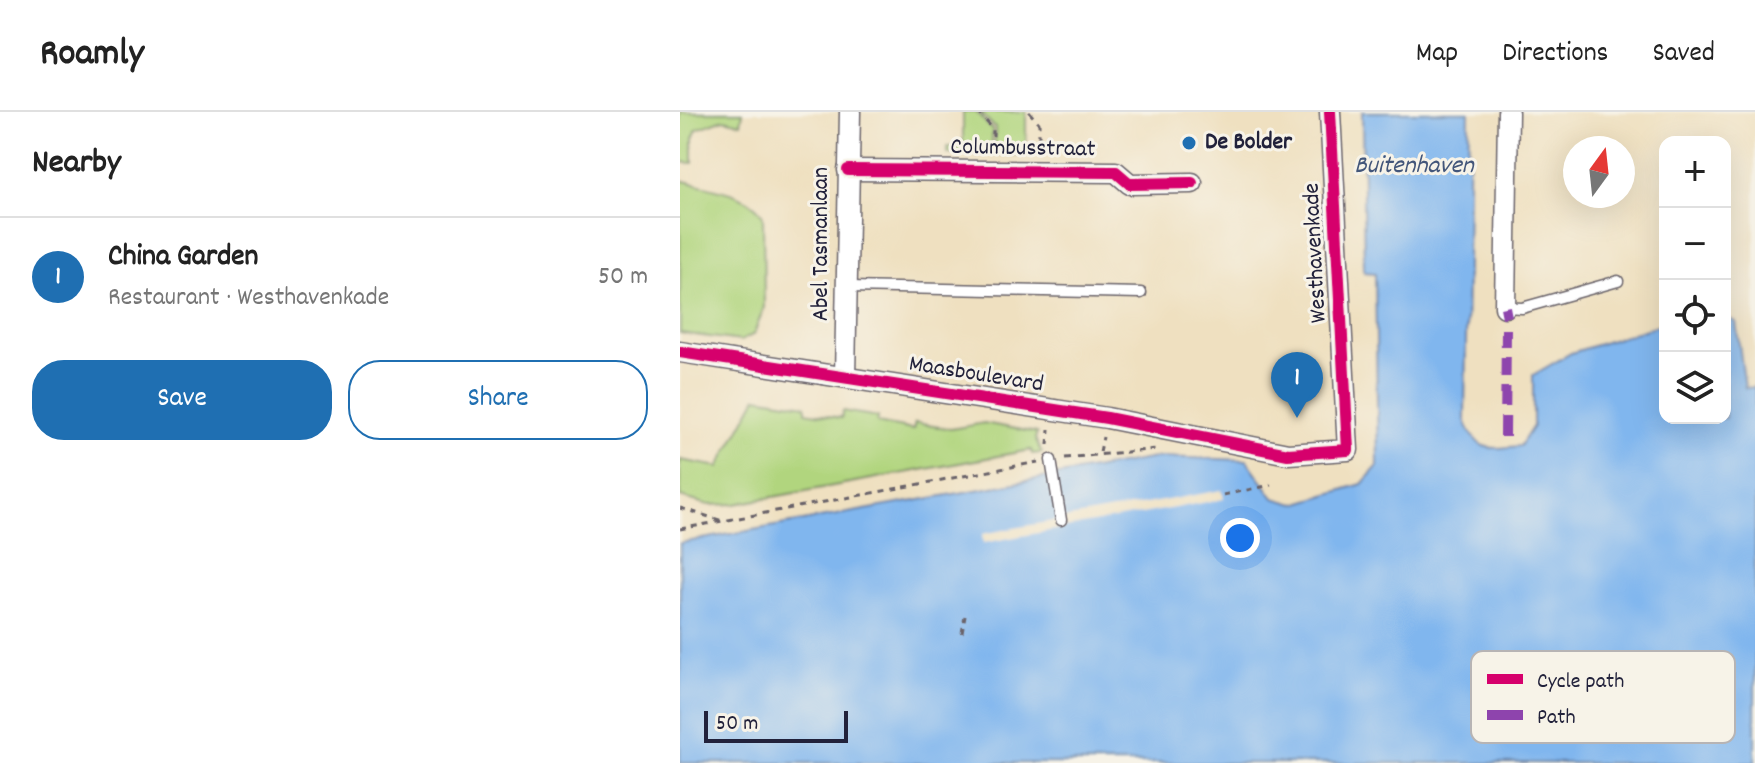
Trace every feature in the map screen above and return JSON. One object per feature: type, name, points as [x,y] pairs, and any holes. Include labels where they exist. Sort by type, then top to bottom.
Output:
[{"type":"street","name":"Abel Tasmanlaan","points":[[845,377],[850,112]]},
{"type":"street","name":"Westhavenkade","points":[[1263,448],[1288,454],[1348,450],[1330,112]]},
{"type":"street","points":[[1505,307],[1508,112]]},
{"type":"street","name":"Columbusstraat","points":[[848,170],[1116,172],[1130,184],[1192,183]]},
{"type":"street","name":"Maasboulevard","points":[[680,352],[1107,418],[1263,448]]},
{"type":"lane","points":[[1505,307],[1522,308],[1618,281]]},
{"type":"lane","points":[[849,287],[1141,293]]},
{"type":"lane","points":[[1051,460],[1061,520]]},
{"type":"path","points":[[978,112],[993,129],[993,170]]},
{"type":"path","points":[[1029,112],[1039,123],[1039,171]]},
{"type":"path","points":[[1047,441],[1048,435]]},
{"type":"path","points":[[1100,452],[1102,441]]},
{"type":"path","points":[[680,529],[1051,460],[1100,452],[1168,449]]},
{"type":"path","points":[[1223,495],[1271,485]]},
{"type":"path","points":[[680,508],[729,522]]},
{"type":"path","points":[[962,633],[965,616]]},
{"type":"green space","points":[[680,112],[743,112],[741,123],[724,119],[697,129],[693,138],[693,163],[680,162]]},
{"type":"green space","points":[[963,112],[976,112],[992,130],[992,154],[947,153],[947,147],[963,147]]},
{"type":"green space","points":[[980,112],[1026,112],[1026,155],[995,154],[995,128]]},
{"type":"green space","points":[[680,180],[738,196],[757,208],[763,216],[764,307],[754,334],[741,341],[680,333]]},
{"type":"green space","points":[[757,397],[806,405],[806,412],[841,418],[843,411],[878,417],[877,423],[913,430],[915,423],[951,429],[984,423],[1037,433],[1035,439],[1042,453],[1032,454],[1031,450],[735,504],[709,505],[680,497],[680,460],[719,467]]},
{"type":"water","name":"Buitenhaven","points":[[1362,112],[1469,112],[1465,420],[1479,444],[1492,448],[1520,446],[1533,426],[1533,375],[1571,353],[1659,325],[1659,424],[1731,424],[1731,320],[1736,322],[1745,388],[1755,387],[1755,763],[680,763],[680,543],[1160,457],[1247,460],[1274,498],[1295,504],[1362,484],[1378,466],[1375,273],[1364,272]]},
{"type":"pier","points":[[1222,490],[1224,499],[983,543],[982,534]]},
{"type":"marked path","points":[[1505,307],[1507,317]]},
{"type":"marked path","points":[[1505,437],[1506,329]]},
{"type":"cycle path","points":[[680,352],[1107,418],[1288,454],[1348,450],[1330,112]]},
{"type":"cycle path","points":[[848,170],[1116,172],[1130,184],[1192,183]]},
{"type":"place","name":"De Bolder","points":[[1189,143]]},
{"type":"place","name":"China Garden","points":[[1297,418]]}]
